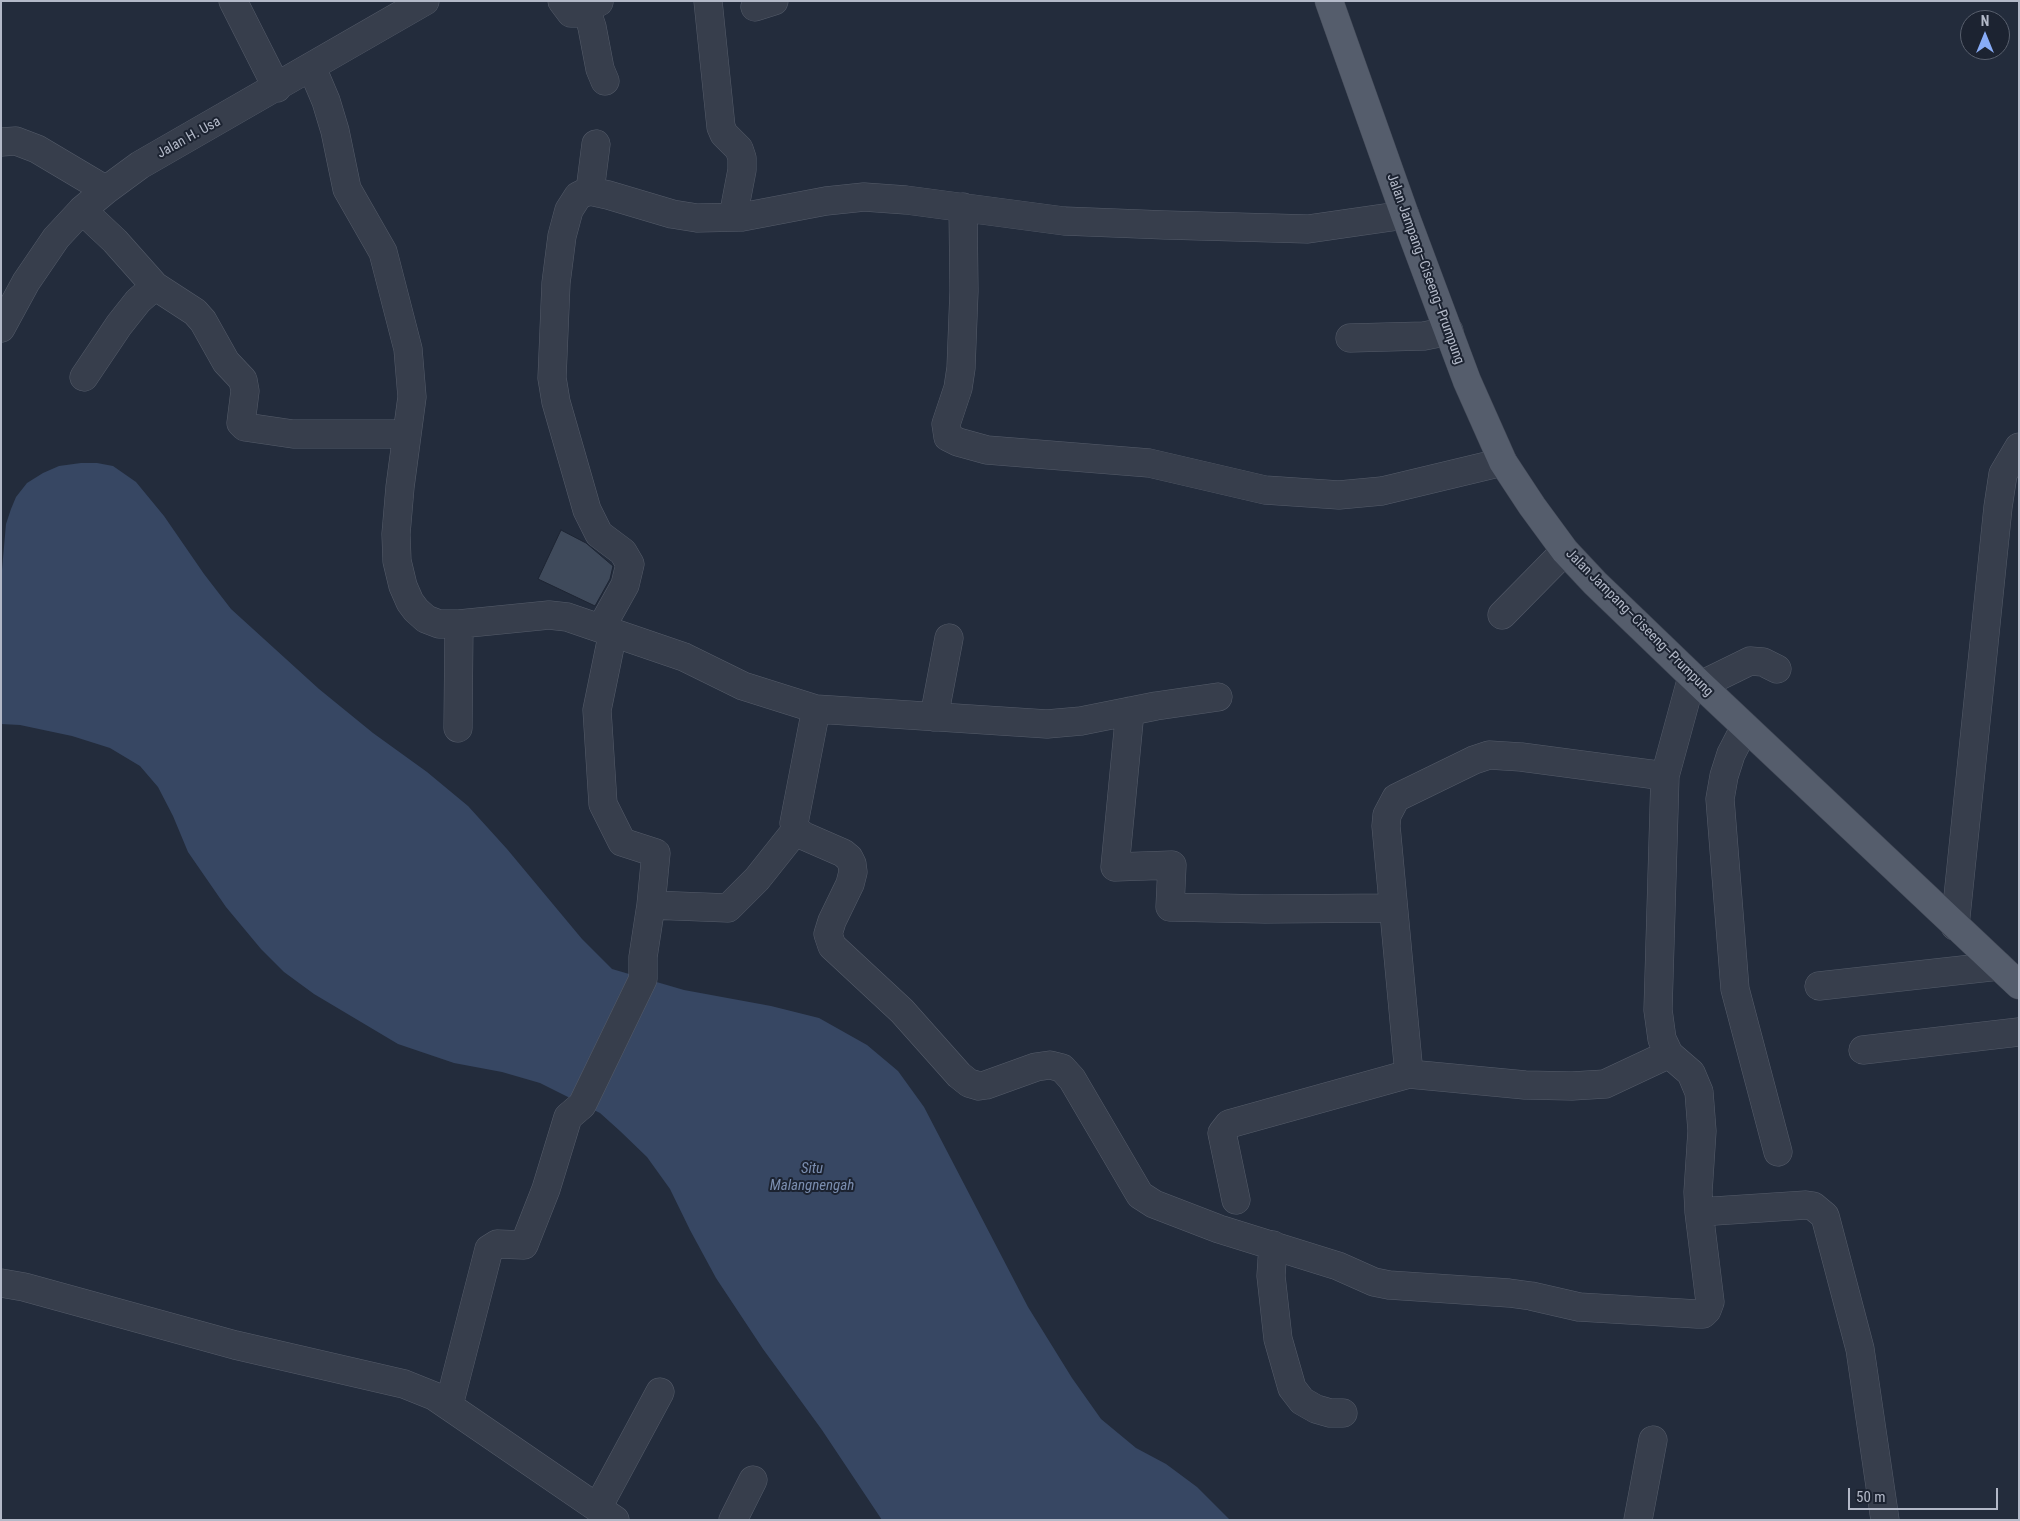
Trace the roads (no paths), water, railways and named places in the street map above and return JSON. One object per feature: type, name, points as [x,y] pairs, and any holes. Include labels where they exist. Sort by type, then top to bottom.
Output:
[{"type":"main road","name":"Jalan Jampang–Ciseeng–Prumpung","points":[[1329,1],[1405,215],[1467,381],[1503,462],[1565,551],[1745,728],[2019,985]]},
{"type":"street","points":[[233,1],[277,88]]},
{"type":"street","points":[[708,1],[721,127],[724,134],[739,149],[742,158],[742,170],[733,217]]},
{"type":"street","name":"Jalan H. Usa","points":[[1,328],[26,282],[56,238],[82,210],[106,190],[140,165],[312,68],[419,3]]},
{"type":"street","points":[[583,4],[592,27],[600,68],[605,81]]},
{"type":"street","points":[[312,68],[326,101],[335,131],[347,189],[383,252],[408,349],[412,374],[412,397],[396,534],[397,561],[403,586],[416,610],[426,619],[439,624],[459,624],[549,615],[568,617],[684,657],[743,686],[816,709],[1047,724],[1081,721],[1218,697]]},
{"type":"street","points":[[1,142],[16,141],[37,149],[106,190]]},
{"type":"street","points":[[590,191],[596,144]]},
{"type":"street","points":[[449,1405],[489,1249],[497,1244],[524,1246],[546,1189],[568,1117],[582,1105],[644,979],[643,957],[656,853],[622,842],[603,804],[597,710],[607,630],[630,564],[622,552],[599,534],[590,516],[556,402],[552,378],[556,283],[562,236],[572,202],[578,196],[590,191],[608,194],[672,214],[697,218],[757,215],[864,197],[906,200],[1064,221],[1308,229],[1405,215]]},
{"type":"street","points":[[963,208],[964,291],[961,368],[958,388],[946,424],[948,437],[958,442],[988,450],[1149,463],[1265,490],[1339,495],[1382,491],[1503,462]]},
{"type":"street","points":[[82,210],[115,241],[156,286],[195,312],[207,326],[226,362],[243,380],[245,391],[241,423],[245,427],[293,434],[407,434]]},
{"type":"street","points":[[84,377],[119,325],[138,301],[156,286]]},
{"type":"street","points":[[1350,338],[1416,336],[1448,331]]},
{"type":"street","points":[[1955,926],[1998,507],[2003,474],[2019,447]]},
{"type":"street","points":[[1502,615],[1565,551]]},
{"type":"street","points":[[458,728],[459,624]]},
{"type":"street","points":[[934,716],[949,638]]},
{"type":"street","points":[[816,709],[794,823],[796,830],[804,836],[843,853],[850,858],[852,864],[853,872],[850,884],[832,921],[828,934],[832,946],[902,1011],[959,1075],[969,1083],[979,1086],[986,1085],[1036,1067],[1050,1065],[1062,1068],[1072,1079],[1140,1195],[1154,1204],[1191,1219],[1338,1266],[1374,1282],[1388,1285],[1509,1292],[1579,1307],[1703,1314],[1710,1306],[1710,1302],[1699,1212],[1698,1192],[1702,1131],[1699,1092],[1691,1073],[1670,1054],[1662,1038],[1658,1010],[1665,776],[1696,681],[1750,661],[1763,662],[1777,669]]},
{"type":"street","points":[[1130,711],[1115,867],[1172,865],[1170,906],[1265,909],[1393,908]]},
{"type":"street","points":[[1745,728],[1730,754],[1720,799],[1735,989],[1778,1152]]},
{"type":"street","points":[[1409,1074],[1386,815],[1396,798],[1474,760],[1489,755],[1521,757],[1665,776]]},
{"type":"street","points":[[651,904],[728,908],[757,879],[796,830]]},
{"type":"street","points":[[1819,986],[1999,966]]},
{"type":"street","points":[[1863,1050],[2019,1032]]},
{"type":"street","points":[[1236,1200],[1222,1133],[1229,1124],[1409,1074],[1524,1085],[1572,1086],[1605,1084],[1670,1054]]},
{"type":"street","points":[[1699,1212],[1806,1205],[1813,1206],[1825,1216],[1860,1349],[1885,1520]]},
{"type":"street","points":[[1273,1245],[1271,1276],[1278,1339],[1292,1388],[1302,1401],[1316,1409],[1330,1413],[1343,1413]]},
{"type":"street","points":[[1,1284],[24,1287],[235,1345],[404,1384],[434,1396],[449,1405],[607,1513],[660,1392]]},
{"type":"street","points":[[1638,1520],[1653,1440]]},
{"type":"street","points":[[733,1520],[753,1480]]},
{"type":"water","name":"Situ Malangnengah","points":[[81,463],[113,466],[136,482],[164,516],[231,609],[319,689],[468,806],[507,849],[582,939],[612,969],[684,990],[771,1006],[819,1018],[867,1045],[898,1071],[924,1107],[1028,1307],[1072,1378],[1101,1419],[1136,1448],[1166,1464],[1197,1487],[1230,1520],[882,1520],[716,1278],[670,1189],[647,1157],[620,1131],[600,1113],[540,1083],[502,1072],[454,1063],[398,1044],[314,994],[284,972],[261,949],[226,907],[188,852],[158,787],[140,766],[110,748],[72,736],[20,725],[1,724],[1,581],[6,524],[16,497],[27,483],[59,466]]}]
